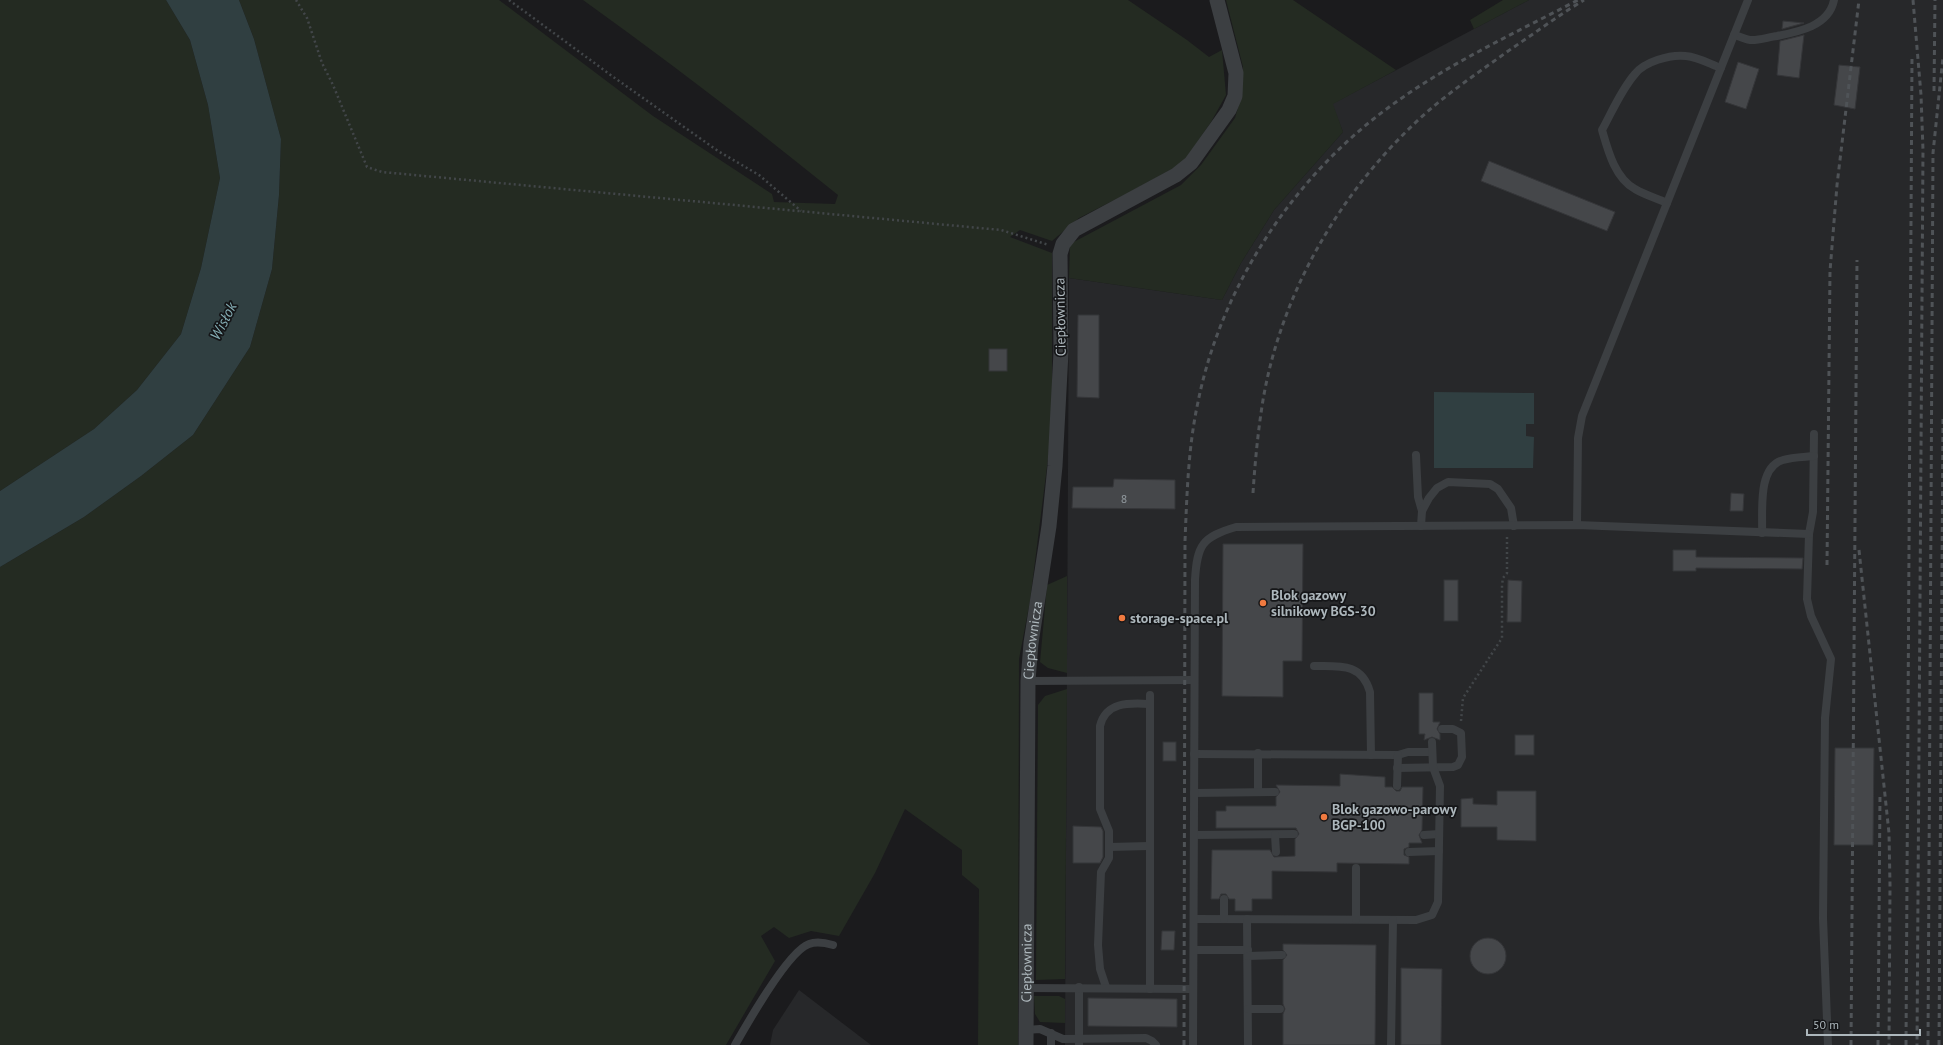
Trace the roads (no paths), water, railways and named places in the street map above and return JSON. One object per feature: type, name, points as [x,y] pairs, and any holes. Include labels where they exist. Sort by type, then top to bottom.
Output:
[{"type":"street","name":"Ciepłownicza","points":[[1026,1045],[1028,681],[1031,643],[1049,526],[1055,466],[1061,352],[1059,269],[1064,243],[1085,224],[1176,175],[1192,163],[1229,110],[1235,96],[1236,73],[1217,0]]},
{"type":"lane","points":[[1577,525],[1578,438],[1582,416],[1748,0]]},
{"type":"lane","points":[[1734,35],[1752,40],[1799,31],[1811,27],[1822,20],[1829,12],[1834,0]]},
{"type":"lane","points":[[1667,203],[1630,186],[1618,172],[1610,157],[1602,130],[1635,73],[1646,65],[1666,58],[1685,56],[1721,68]]},
{"type":"lane","points":[[1814,434],[1813,512],[1809,534],[1808,607],[1831,659],[1825,718],[1823,910],[1828,1045]]},
{"type":"lane","points":[[1416,455],[1418,497],[1422,511],[1421,526]]},
{"type":"lane","points":[[1762,533],[1764,482],[1766,473],[1773,465],[1781,460],[1814,456]]},
{"type":"lane","points":[[1422,511],[1429,498],[1437,488],[1448,482],[1490,484],[1498,489],[1513,512],[1510,526]]},
{"type":"lane","points":[[1193,1045],[1194,680],[1196,556],[1206,540],[1219,532],[1236,527],[1577,525],[1809,534]]},
{"type":"lane","points":[[1314,666],[1343,666],[1355,670],[1368,683],[1370,692],[1371,754]]},
{"type":"lane","points":[[1028,681],[1194,680]]},
{"type":"lane","points":[[1150,695],[1150,989]]},
{"type":"lane","points":[[1106,987],[1100,969],[1098,945],[1101,872],[1109,858],[1109,831],[1100,809],[1101,719],[1105,713],[1115,706],[1150,704]]},
{"type":"lane","points":[[1397,768],[1453,767],[1461,762],[1463,738],[1461,733],[1453,729],[1442,729]]},
{"type":"lane","points":[[1194,919],[1392,920],[1424,919],[1432,915],[1438,902],[1440,786],[1432,767],[1432,742]]},
{"type":"lane","points":[[1194,754],[1398,755],[1408,752],[1432,752]]},
{"type":"lane","points":[[1258,754],[1258,792]]},
{"type":"lane","points":[[1397,786],[1398,755]]},
{"type":"lane","points":[[1194,793],[1276,792]]},
{"type":"lane","points":[[1194,835],[1294,834]]},
{"type":"lane","points":[[1424,835],[1439,834]]},
{"type":"lane","points":[[1275,835],[1276,852]]},
{"type":"lane","points":[[1109,847],[1149,846]]},
{"type":"lane","points":[[1409,852],[1439,851]]},
{"type":"lane","points":[[1356,868],[1356,919]]},
{"type":"lane","points":[[1224,900],[1224,919]]},
{"type":"lane","points":[[1247,919],[1248,1045]]},
{"type":"lane","points":[[1391,1045],[1392,920]]},
{"type":"lane","points":[[735,1045],[777,976],[799,951],[809,943],[822,942],[833,945]]},
{"type":"lane","points":[[1194,950],[1282,955]]},
{"type":"lane","points":[[1079,987],[1079,1042]]},
{"type":"lane","points":[[1026,988],[1106,987],[1193,989]]},
{"type":"lane","points":[[1248,1008],[1280,1009]]},
{"type":"lane","points":[[1026,1030],[1040,1029],[1063,1039],[1079,1042],[1136,1037],[1146,1038],[1156,1045]]},
{"type":"lane","points":[[1051,1033],[1051,1045]]},
{"type":"water","name":"Wisłok","points":[[166,0],[239,0],[254,39],[281,139],[279,195],[272,269],[250,347],[193,435],[141,476],[84,517],[0,567],[0,491],[94,429],[137,390],[181,334],[201,268],[220,178],[208,105],[190,40]]},
{"type":"water","points":[[1434,392],[1534,393],[1534,424],[1526,424],[1526,436],[1534,437],[1533,468],[1434,468]]},
{"type":"railway","points":[[1184,1045],[1185,541],[1187,488],[1192,437],[1198,402],[1209,357],[1225,314],[1246,272],[1270,232],[1298,194],[1329,159],[1363,128],[1399,100],[1442,72],[1486,47],[1578,0]]},
{"type":"railway","points":[[1253,493],[1261,412],[1271,361],[1283,323],[1298,286],[1316,250],[1337,216],[1360,183],[1386,153],[1425,113],[1511,49],[1584,0]]},
{"type":"railway","points":[[1827,565],[1830,271],[1837,185],[1859,0]]},
{"type":"railway","points":[[1913,0],[1921,95],[1923,150],[1917,1045]]},
{"type":"railway","points":[[1934,91],[1935,0]]},
{"type":"railway","points":[[1906,1045],[1912,56]]},
{"type":"railway","points":[[1928,1045],[1933,153],[1943,57]]},
{"type":"railway","points":[[1851,1045],[1857,260]]},
{"type":"railway","points":[[1939,1045],[1943,418]]},
{"type":"railway","points":[[1859,550],[1889,833],[1889,1045]]},
{"type":"railway","points":[[1878,1045],[1880,795]]},
{"type":"place","name":"Blok gazowy silnikowy BGS-30","points":[[1263,603]]},
{"type":"place","name":"storage-space.pl","points":[[1122,618]]},
{"type":"place","name":"Blok gazowo-parowy BGP-100","points":[[1324,817]]}]
